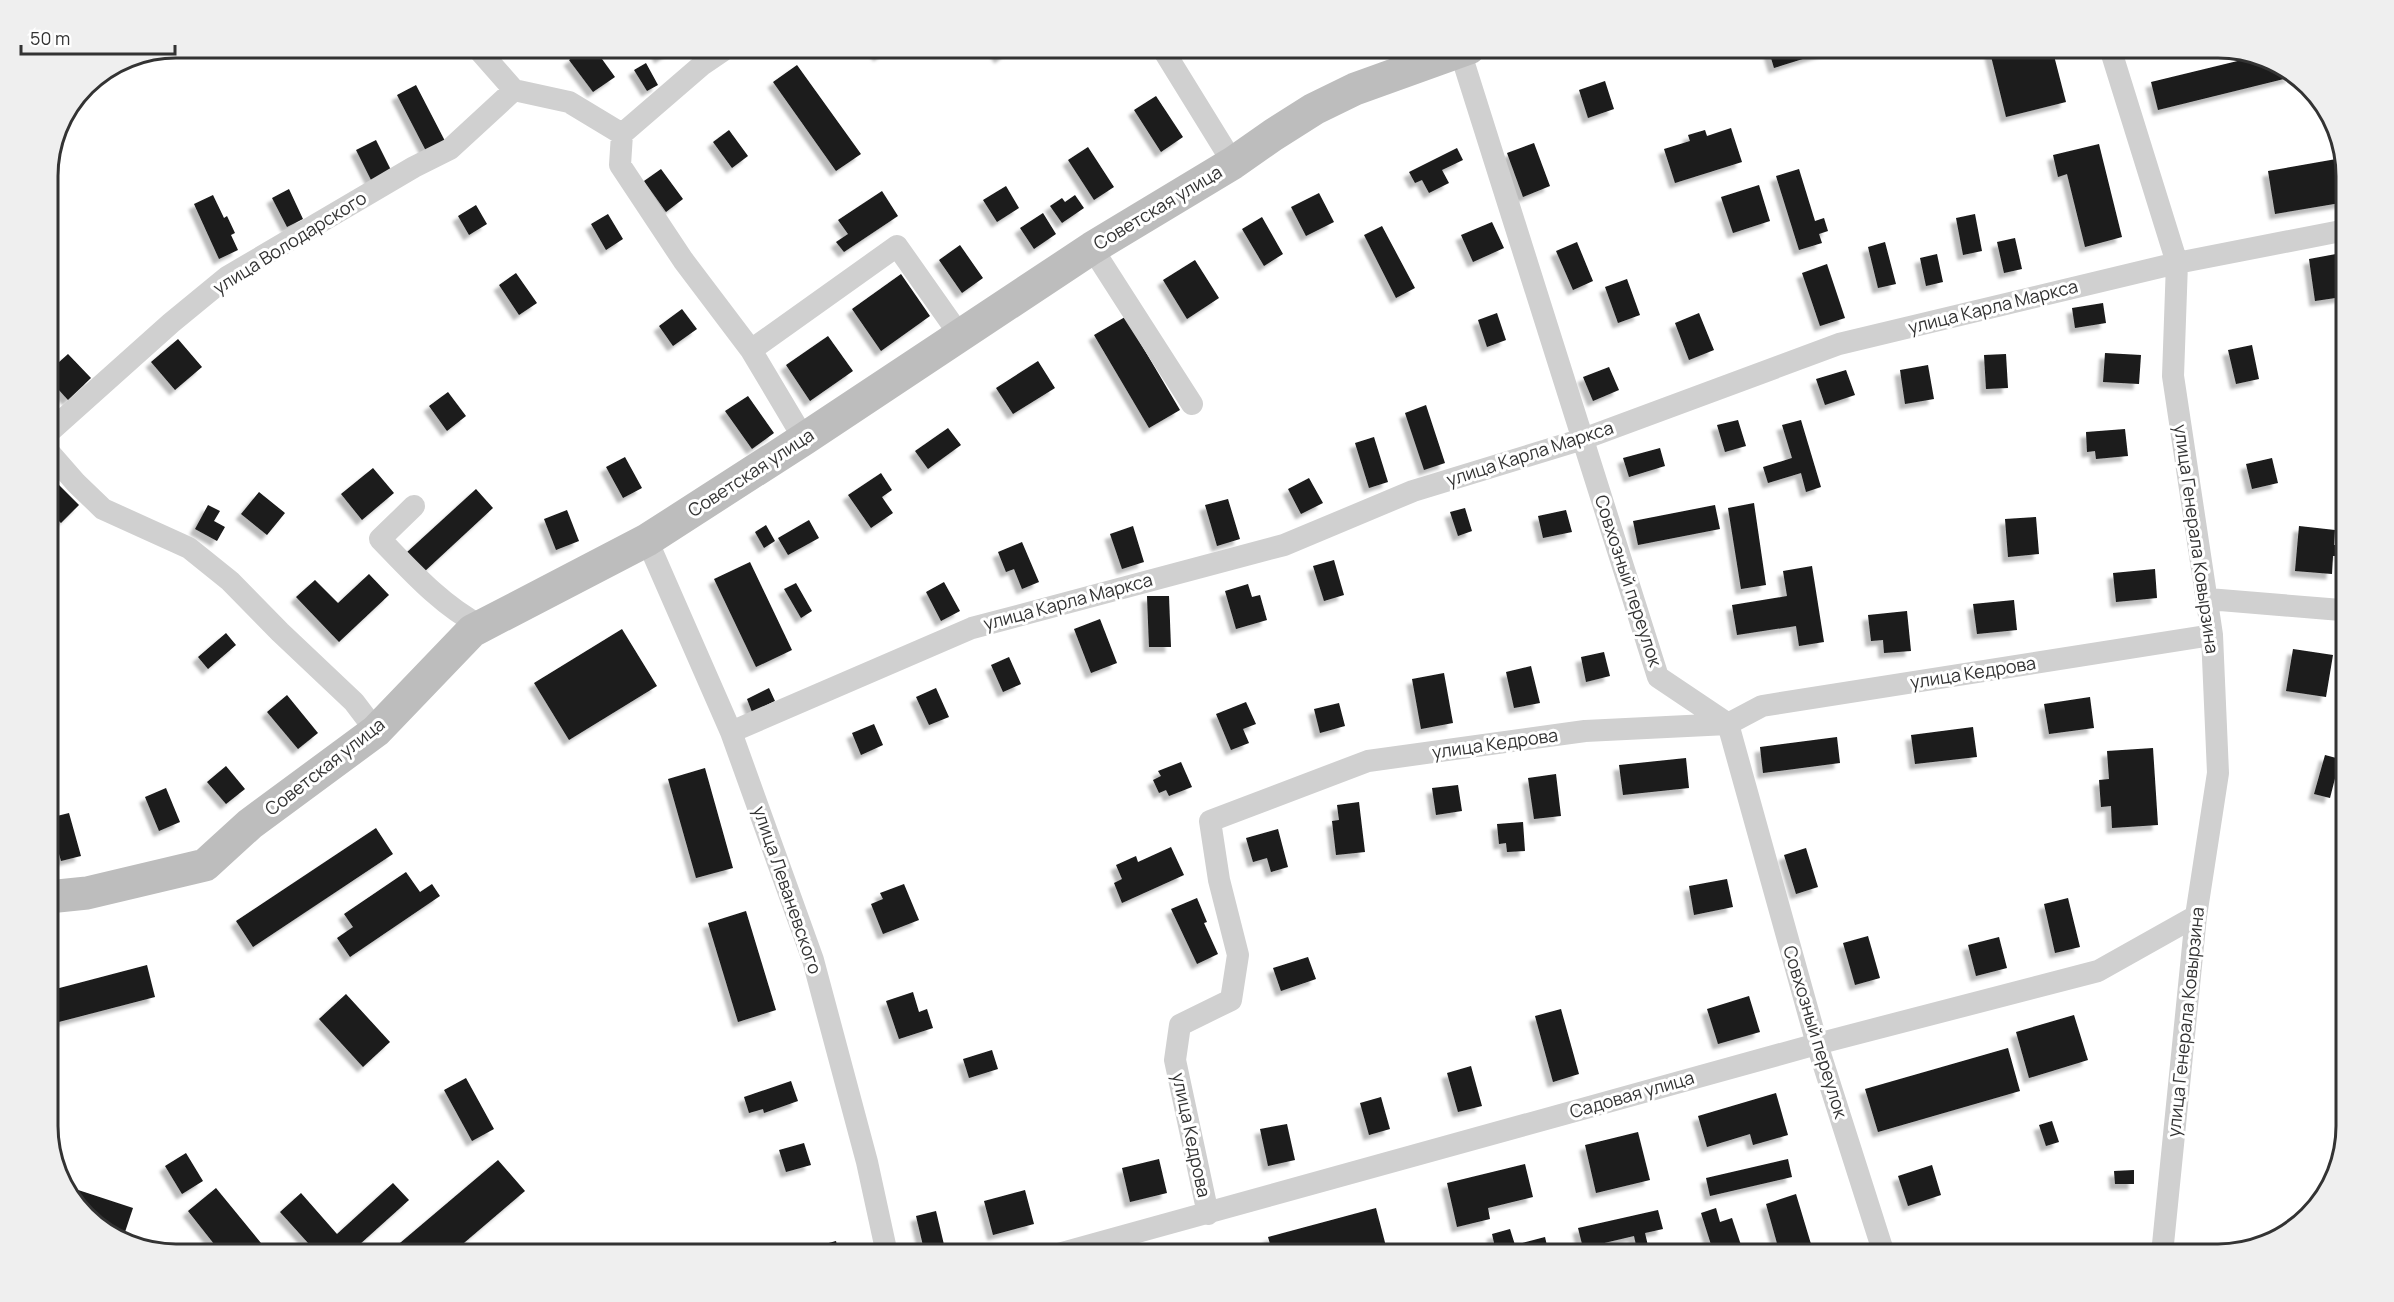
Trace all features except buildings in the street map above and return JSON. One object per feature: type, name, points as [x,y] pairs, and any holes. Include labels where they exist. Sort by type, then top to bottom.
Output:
[{"type":"street","points":[[486,58],[514,90],[569,102],[622,134]]},
{"type":"street","points":[[712,58],[622,134],[620,165],[683,260],[751,350],[804,439]]},
{"type":"street","points":[[1168,58],[1233,164]]},
{"type":"street","name":"Советская улица","points":[[59,896],[87,893],[205,865],[250,824],[376,731],[472,631],[647,540],[1092,248],[1233,164],[1314,109],[1355,89],[1440,58]]},
{"type":"street","name":"Совхозный переулок","points":[[1468,58],[1658,677],[1728,724],[1817,1044],[1881,1244]]},
{"type":"street","name":"улица Генерала Ковырзина","points":[[2113,58],[2177,263],[2173,376],[2208,599],[2212,635],[2218,773],[2196,916],[2163,1244]]},
{"type":"street","name":"улица Володарского","points":[[59,423],[171,323],[227,277],[414,167],[450,149],[514,90]]},
{"type":"street","name":"улица Карла Маркса","points":[[731,732],[972,628],[1284,545],[1413,491],[1583,439],[1839,344],[2177,263],[2335,232]]},
{"type":"street","points":[[751,350],[897,246],[959,334]]},
{"type":"street","points":[[1092,248],[1192,404]]},
{"type":"street","points":[[59,464],[75,483],[103,509],[189,548],[230,581],[354,702],[376,731]]},
{"type":"street","points":[[414,507],[380,538],[429,590],[465,617],[482,626]]},
{"type":"street","name":"улица Леваневского","points":[[647,540],[731,732],[813,960],[867,1162],[885,1244]]},
{"type":"street","points":[[2208,599],[2335,610]]},
{"type":"street","name":"улица Кедрова","points":[[1208,1214],[1175,1060],[1179,1025],[1231,1000],[1238,955],[1219,880],[1210,821],[1368,761],[1585,731],[1728,724],[1762,706],[2212,635]]},
{"type":"street","name":"Садовая улица","points":[[1096,1244],[1817,1044],[2098,971],[2196,916]]}]
